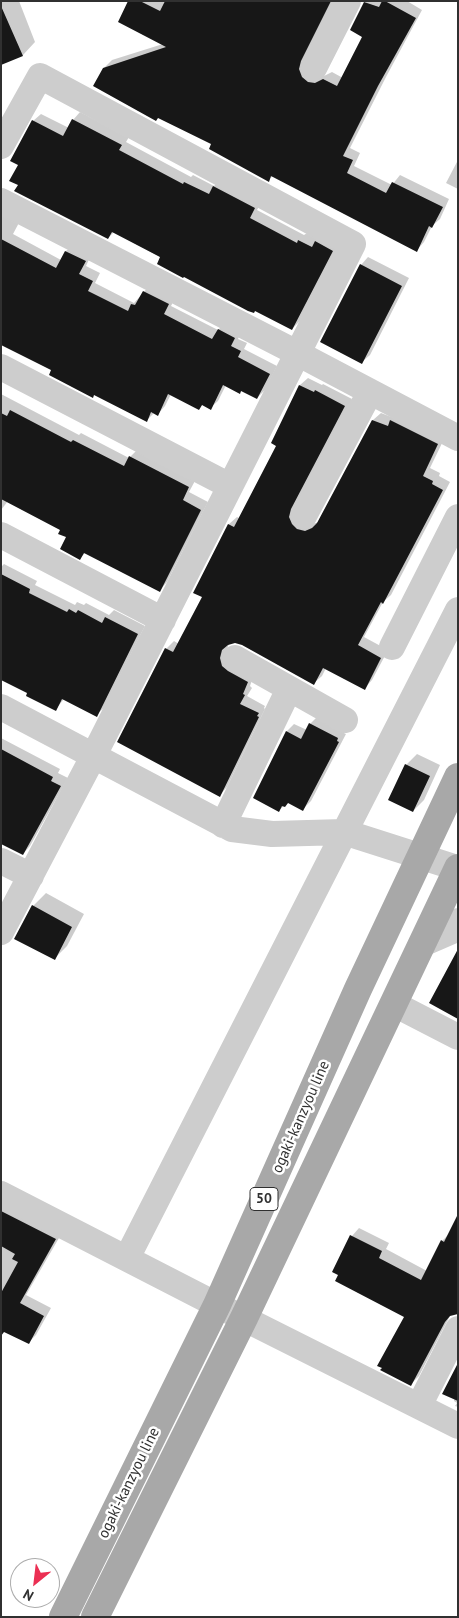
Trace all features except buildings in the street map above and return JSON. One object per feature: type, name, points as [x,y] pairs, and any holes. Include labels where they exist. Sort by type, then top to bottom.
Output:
[{"type":"main road","name":"ogaki-kanzyou line","points":[[63,1617],[217,1305],[358,990],[458,777]]},
{"type":"main road","name":"ogaki-kanzyou line","points":[[95,1617],[244,1318],[458,868]]},
{"type":"street","points":[[314,68],[348,1]]},
{"type":"street","points":[[1,146],[40,76],[353,244],[94,755],[1,932]]},
{"type":"street","points":[[1,201],[458,438]]},
{"type":"street","points":[[1,367],[230,486]]},
{"type":"street","points":[[304,516],[370,392]]},
{"type":"street","points":[[392,647],[458,517]]},
{"type":"street","points":[[1,535],[163,620]]},
{"type":"street","points":[[126,1258],[458,610]]},
{"type":"street","points":[[234,658],[345,720]]},
{"type":"street","points":[[223,825],[289,690]]},
{"type":"street","points":[[1,707],[232,829],[272,834],[344,832],[458,868]]},
{"type":"street","points":[[1,861],[31,876]]},
{"type":"street","points":[[422,944],[452,931],[458,921]]},
{"type":"street","points":[[394,1004],[458,1037]]},
{"type":"street","points":[[1,1194],[458,1426]]},
{"type":"street","points":[[418,1406],[458,1329]]}]
